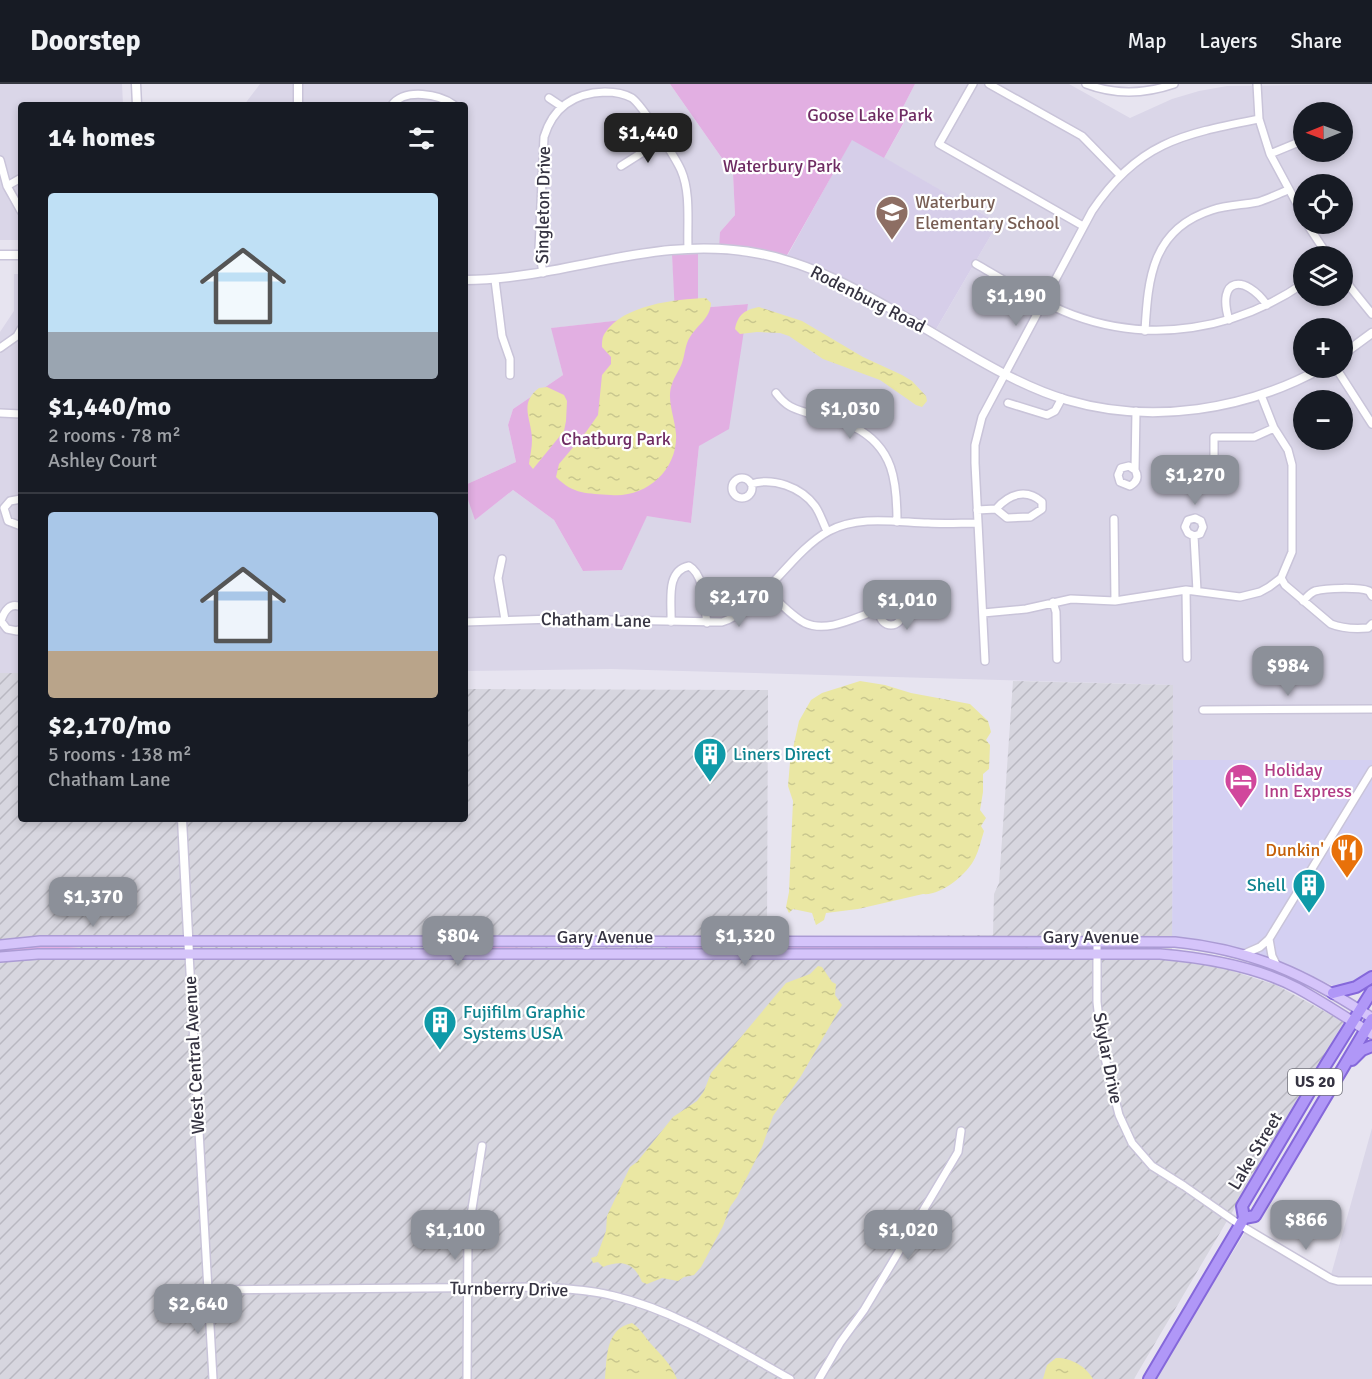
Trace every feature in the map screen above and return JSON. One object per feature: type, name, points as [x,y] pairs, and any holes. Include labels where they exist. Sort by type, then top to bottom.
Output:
[{"type":"main road","name":"Gary Avenue","points":[[0,945],[40,941],[1175,942],[1214,947],[1276,964],[1334,993],[1372,1019]]},
{"type":"main road","name":"Gary Avenue","points":[[0,957],[38,954],[1160,954],[1225,964],[1265,975],[1296,987],[1369,1032]]},
{"type":"main road","points":[[1334,993],[1356,987],[1372,978]]},
{"type":"main road","name":"US 20","points":[[1360,1011],[1372,992]]},
{"type":"main road","name":"Lake Street","points":[[1149,1379],[1242,1222],[1242,1206],[1360,1011]]},
{"type":"main road","name":"Lake Street","points":[[1242,1222],[1255,1216],[1339,1073],[1369,1032],[1372,1019]]},
{"type":"main road","points":[[1339,1073],[1362,1050],[1372,1046]]},
{"type":"street","points":[[136,84],[137,102]]},
{"type":"street","points":[[298,84],[298,102]]},
{"type":"street","points":[[973,84],[939,144],[1083,226]]},
{"type":"street","points":[[989,84],[1086,139],[1120,175]]},
{"type":"street","points":[[1086,84],[1111,92],[1130,92],[1174,84]]},
{"type":"street","points":[[1257,84],[1259,118],[1270,154],[1293,198]]},
{"type":"street","points":[[549,98],[561,106],[587,93],[622,94],[633,99],[681,170],[685,183],[688,248]]},
{"type":"street","points":[[394,102],[410,96],[423,95],[440,97],[449,102]]},
{"type":"street","name":"Singleton Drive","points":[[543,273],[539,249],[543,146],[548,126],[561,106]]},
{"type":"street","points":[[985,661],[975,463],[982,417],[1083,226],[1104,193],[1120,175],[1148,153],[1175,139],[1259,118]]},
{"type":"street","points":[[621,166],[662,140]]},
{"type":"street","points":[[1270,154],[1293,145]]},
{"type":"street","points":[[0,160],[7,186],[18,206]]},
{"type":"street","points":[[7,186],[18,180]]},
{"type":"street","points":[[1145,331],[1147,289],[1151,271],[1159,253],[1174,232],[1194,217],[1212,209],[1258,202],[1288,190]]},
{"type":"street","name":"Rodenburg Road","points":[[468,280],[495,280],[543,273],[638,253],[688,248],[726,249],[761,254],[821,272],[861,292],[1005,374],[1062,398],[1136,411],[1176,411],[1205,408],[1261,395],[1302,378]]},
{"type":"street","points":[[0,255],[18,255]]},
{"type":"street","points":[[976,264],[1043,302],[1073,315],[1095,322],[1145,331],[1185,329],[1217,324],[1267,305],[1293,290]]},
{"type":"street","points":[[495,280],[502,336],[510,359],[510,375]]},
{"type":"street","points":[[1229,320],[1224,298],[1232,286],[1242,284],[1250,287],[1267,305]]},
{"type":"street","points":[[1353,291],[1372,314]]},
{"type":"street","points":[[0,348],[18,333]]},
{"type":"street","points":[[1353,347],[1372,333]]},
{"type":"street","points":[[1342,378],[1372,424]]},
{"type":"street","points":[[776,393],[786,406],[853,427],[879,447],[893,472],[897,490],[897,522]]},
{"type":"street","points":[[983,613],[1026,609],[1053,602],[1084,598],[1115,601],[1186,590],[1240,597],[1264,591],[1281,578],[1292,552],[1292,465],[1288,450],[1274,428],[1261,395]]},
{"type":"street","points":[[1008,403],[1047,415],[1055,411],[1062,398]]},
{"type":"street","points":[[1135,470],[1136,411]]},
{"type":"street","points":[[0,413],[18,414]]},
{"type":"street","points":[[1214,475],[1214,437],[1254,437],[1274,428]]},
{"type":"street","points":[[751,483],[760,481],[784,484],[799,491],[814,505],[827,531]]},
{"type":"street","points":[[977,510],[996,509],[1010,496],[1025,493],[1042,502],[1042,509],[1030,517],[1007,518],[996,509]]},
{"type":"street","points":[[18,500],[10,501],[2,508],[8,521],[18,525]]},
{"type":"street","points":[[1114,519],[1115,601]]},
{"type":"street","name":"Chatham Lane","points":[[468,622],[561,619],[722,622],[738,615],[803,551],[827,531],[858,522],[978,523]]},
{"type":"street","points":[[1194,536],[1197,591]]},
{"type":"street","points":[[502,559],[498,578],[505,620]]},
{"type":"street","points":[[671,622],[673,577],[677,571],[689,566],[699,577],[707,623]]},
{"type":"street","points":[[1281,578],[1285,585],[1330,624],[1339,627],[1368,628],[1372,624]]},
{"type":"street","points":[[765,589],[803,623],[815,626],[834,625],[875,611],[881,612]]},
{"type":"street","points":[[1303,601],[1313,592],[1329,590],[1363,589],[1369,591],[1372,597]]},
{"type":"street","points":[[1186,590],[1187,658]]},
{"type":"street","points":[[1053,602],[1056,612],[1057,659]]},
{"type":"street","points":[[18,606],[11,606],[0,621],[7,629],[18,630]]},
{"type":"street","points":[[1203,710],[1372,709]]},
{"type":"street","points":[[1244,954],[1260,947],[1269,939],[1372,770]]},
{"type":"street","name":"West Central Avenue","points":[[182,822],[213,1379]]},
{"type":"street","points":[[1269,939],[1276,964]]},
{"type":"street","name":"Skylar Drive","points":[[1096,941],[1097,1002],[1102,1046],[1119,1115],[1132,1143],[1152,1166],[1331,1280],[1372,1281]]},
{"type":"street","points":[[819,1379],[831,1356],[864,1310],[958,1152],[961,1131]]},
{"type":"street","points":[[467,1379],[468,1234],[482,1146]]},
{"type":"street","name":"Turnberry Drive","points":[[208,1290],[545,1287],[573,1289],[614,1296],[674,1317],[790,1379]]},
{"type":"shaded area","points":[[0,84],[122,84],[123,102],[18,102],[18,240],[0,240]]},
{"type":"shaded area","points":[[260,84],[670,84],[733,174],[735,215],[720,232],[792,262],[934,333],[998,223],[884,158],[908,116],[901,111],[915,84],[1069,84],[1130,118],[1172,99],[1227,86],[1372,84],[1372,760],[1173,760],[1173,685],[611,669],[468,671],[468,499],[476,519],[513,490],[554,520],[583,571],[622,570],[647,515],[691,523],[699,446],[748,304],[698,308],[672,255],[676,314],[552,328],[563,375],[513,409],[508,425],[516,462],[468,484],[468,102],[246,102]]},
{"type":"shaded area","name":"Waterbury Elementary School","points":[[852,139],[998,223],[935,331],[786,258]]},
{"type":"shaded area","points":[[14,274],[18,274],[18,673],[0,673],[0,332],[14,311]]},
{"type":"shaded area","points":[[0,673],[18,673],[18,822],[468,822],[468,689],[768,690],[767,937],[993,935],[994,894],[999,883],[1013,681],[1173,685],[1172,960],[1223,968],[1276,985],[1344,1022],[1134,1379],[0,1379]]},
{"type":"shaded area","points":[[1173,760],[1372,760],[1372,977],[1365,989],[1357,994],[1348,993],[1264,956],[1218,944],[1172,938]]},
{"type":"shaded area","points":[[1372,1128],[1372,1379],[1154,1379],[1246,1231],[1329,1282]]},
{"type":"green space","name":"Waterbury Park","points":[[670,84],[915,84],[901,111],[908,115],[884,158],[852,140],[786,257],[719,249],[720,232],[735,215],[733,174]]},
{"type":"green space","name":"Chatburg Park","points":[[698,254],[698,308],[748,304],[729,429],[699,446],[691,523],[647,516],[622,570],[583,571],[554,520],[513,490],[475,520],[468,500],[468,484],[516,462],[508,425],[513,409],[563,375],[551,328],[675,314],[672,255]]},
{"type":"green space","points":[[44,945],[94,945],[0,953],[0,949]]},
{"type":"green space","points":[[753,945],[753,949],[675,949],[660,946]]},
{"type":"green space","points":[[1059,945],[1006,949],[759,949],[759,946]]},
{"type":"green space","points":[[437,946],[542,946],[543,947],[456,949]]},
{"type":"water","points":[[706,298],[711,303],[710,309],[688,340],[682,363],[670,390],[676,434],[672,459],[666,470],[647,487],[624,495],[581,492],[563,483],[556,477],[559,464],[598,415],[602,375],[611,364],[611,357],[602,347],[605,333],[613,323],[624,316],[651,305]]},
{"type":"water","points":[[759,307],[802,321],[863,357],[902,375],[912,381],[926,396],[927,401],[922,407],[916,405],[880,380],[823,359],[789,336],[780,333],[757,332],[740,334],[735,329],[740,316],[746,311]]},
{"type":"water","points":[[547,387],[564,395],[567,401],[566,421],[564,431],[533,469],[529,464],[532,440],[528,412],[529,400],[539,388]]},
{"type":"water","points":[[860,681],[970,704],[988,721],[991,732],[986,740],[990,745],[989,769],[983,774],[980,810],[986,818],[981,826],[984,831],[978,852],[971,865],[945,888],[930,894],[858,909],[826,913],[824,920],[816,925],[812,913],[793,909],[789,913],[786,907],[789,892],[793,801],[788,786],[790,762],[799,721],[811,700],[822,693]]},
{"type":"water","points":[[818,966],[822,967],[832,982],[836,984],[835,995],[842,1005],[801,1076],[773,1116],[762,1147],[701,1267],[694,1275],[678,1281],[662,1278],[647,1284],[642,1282],[635,1270],[626,1264],[603,1267],[598,1262],[593,1263],[591,1258],[597,1256],[606,1231],[607,1216],[630,1167],[637,1162],[673,1117],[697,1101],[711,1073],[786,983],[810,974]]},
{"type":"water","points":[[632,1323],[666,1360],[677,1379],[605,1379],[607,1354],[612,1338],[623,1326]]},
{"type":"water","points":[[1056,1358],[1067,1359],[1078,1364],[1093,1379],[1043,1379],[1047,1365]]},
{"type":"place","name":"Waterbury Elementary School","points":[[892,241]]},
{"type":"place","name":"Liners Direct","points":[[710,783]]},
{"type":"place","name":"Holiday Inn Express","points":[[1241,809]]},
{"type":"place","name":"Dunkin'","points":[[1347,879]]},
{"type":"place","name":"Shell","points":[[1309,914]]},
{"type":"place","name":"Fujifilm Graphic Systems USA","points":[[440,1051]]},
{"type":"park label","name":"Goose Lake Park","points":[[870,115]]}]
